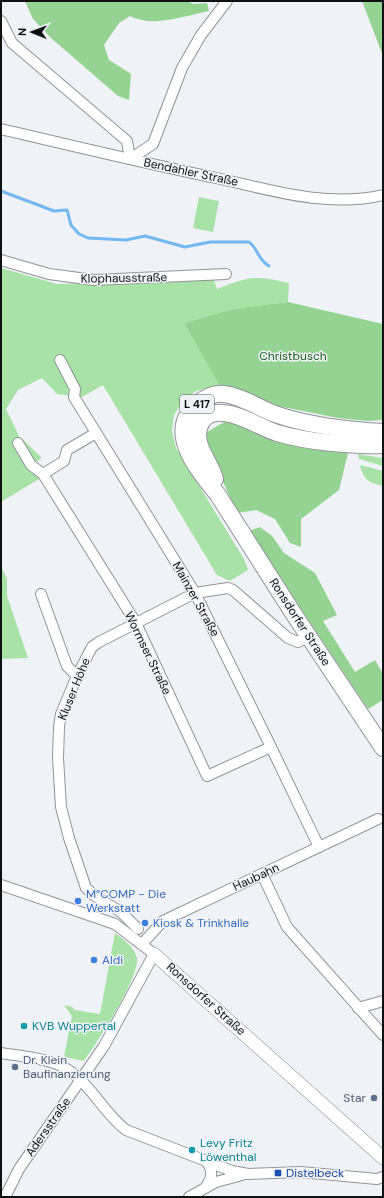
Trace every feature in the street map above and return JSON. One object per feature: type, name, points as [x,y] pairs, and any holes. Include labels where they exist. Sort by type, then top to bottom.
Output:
[{"type":"main road","name":"Ronsdorfer Straße","points":[[383,432],[352,430],[292,418],[224,394],[206,398],[194,407],[184,425],[184,441],[189,453],[383,748]]},
{"type":"main road","name":"Ronsdorfer Straße","points":[[218,495],[213,474],[200,447],[198,437],[202,422],[213,414],[224,413],[277,433],[294,437],[383,446]]},
{"type":"street","points":[[1,21],[12,43],[127,141],[130,159],[153,144],[182,68],[201,35],[227,1]]},
{"type":"street","name":"Bendahler Straße","points":[[1,129],[130,159],[328,200],[351,200],[383,195]]},
{"type":"street","name":"Klophausstraße","points":[[1,260],[49,274],[94,280],[226,274]]},
{"type":"street","name":"Mainzer Straße","points":[[60,360],[76,389],[74,397],[195,592],[319,847]]},
{"type":"street","points":[[43,474],[64,461],[67,450],[96,433]]},
{"type":"street","name":"Wormser Straße","points":[[18,443],[31,465],[43,474],[136,624],[207,776],[271,747]]},
{"type":"street","name":"Kluser Höhe","points":[[138,930],[121,912],[95,896],[86,888],[68,838],[61,807],[58,758],[61,714],[77,676],[92,647],[195,592],[228,588],[233,590],[288,638],[298,642],[308,636]]},
{"type":"street","points":[[41,594],[68,666],[77,676]]},
{"type":"street","name":"Haubahn","points":[[142,944],[163,921],[378,819]]},
{"type":"street","points":[[262,874],[287,927],[383,1035]]},
{"type":"street","name":"Ronsdorfer Straße","points":[[1,885],[120,926],[154,954],[383,1158]]},
{"type":"street","name":"Adersstraße","points":[[5,1197],[19,1169],[82,1080],[104,1046],[154,954]]},
{"type":"street","points":[[358,1008],[383,1001]]},
{"type":"street","points":[[1,1053],[55,1064],[69,1070],[82,1080],[117,1123],[126,1130],[232,1171],[248,1174]]},
{"type":"street","points":[[206,1161],[212,1168],[212,1177],[206,1187]]},
{"type":"street","points":[[189,1197],[206,1187],[227,1178],[248,1174],[301,1172],[377,1178],[383,1177]]},
{"type":"green space","points":[[25,1],[187,1],[193,4],[207,3],[209,11],[159,21],[149,21],[130,16],[119,23],[104,45],[109,60],[131,74],[129,100],[118,96],[51,38],[33,19]]},
{"type":"green space","points":[[362,1],[383,1],[383,56]]},
{"type":"green space","points":[[199,197],[219,201],[213,232],[193,228]]},
{"type":"green space","points":[[1,268],[57,284],[213,278],[217,289],[237,281],[252,278],[289,283],[288,302],[233,309],[184,323],[219,385],[196,391],[182,402],[174,415],[172,431],[176,448],[244,559],[248,570],[230,581],[217,575],[103,385],[82,397],[57,394],[42,378],[18,390],[6,409],[19,436],[42,458],[30,465],[39,479],[1,502]]},
{"type":"green space","name":"Christbusch","points":[[288,302],[383,324],[383,420],[367,421],[338,418],[278,406],[236,388],[219,385],[184,323],[233,309]]},
{"type":"green space","points":[[226,421],[307,447],[348,453],[339,490],[301,519],[301,547],[290,543],[275,519],[256,510],[237,513],[204,439],[207,432]]},
{"type":"green space","points":[[358,454],[383,458],[383,466],[359,459]]},
{"type":"green space","points":[[360,465],[383,471],[383,486],[367,480]]},
{"type":"green space","points":[[260,527],[272,536],[284,553],[315,573],[337,615],[323,621],[355,672],[375,660],[383,674],[383,700],[368,709],[249,531]]},
{"type":"green space","points":[[1,566],[7,579],[7,596],[28,658],[1,659]]},
{"type":"green space","points":[[115,933],[128,944],[136,954],[136,967],[132,980],[116,1010],[84,1061],[64,1057],[72,1016],[64,1005],[72,1007],[75,1010],[100,1014]]},
{"type":"waterway","points":[[1,191],[54,211],[67,210],[71,225],[79,234],[88,238],[126,240],[145,236],[185,247],[210,242],[249,242],[252,244],[262,260],[269,266]]},
{"type":"place","name":"M°COMP - Die Werkstatt","points":[[78,901]]},
{"type":"place","name":"Kiosk & Trinkhalle","points":[[145,923]]},
{"type":"place","name":"Aldi","points":[[94,960]]},
{"type":"place","name":"KVB Wuppertal","points":[[24,1026]]},
{"type":"place","name":"Dr. Klein Baufinanzierung","points":[[15,1067]]},
{"type":"place","name":"Star","points":[[374,1098]]},
{"type":"place","name":"Levy Fritz Löwenthal","points":[[192,1150]]},
{"type":"place","name":"Distelbeck","points":[[278,1173]]}]
